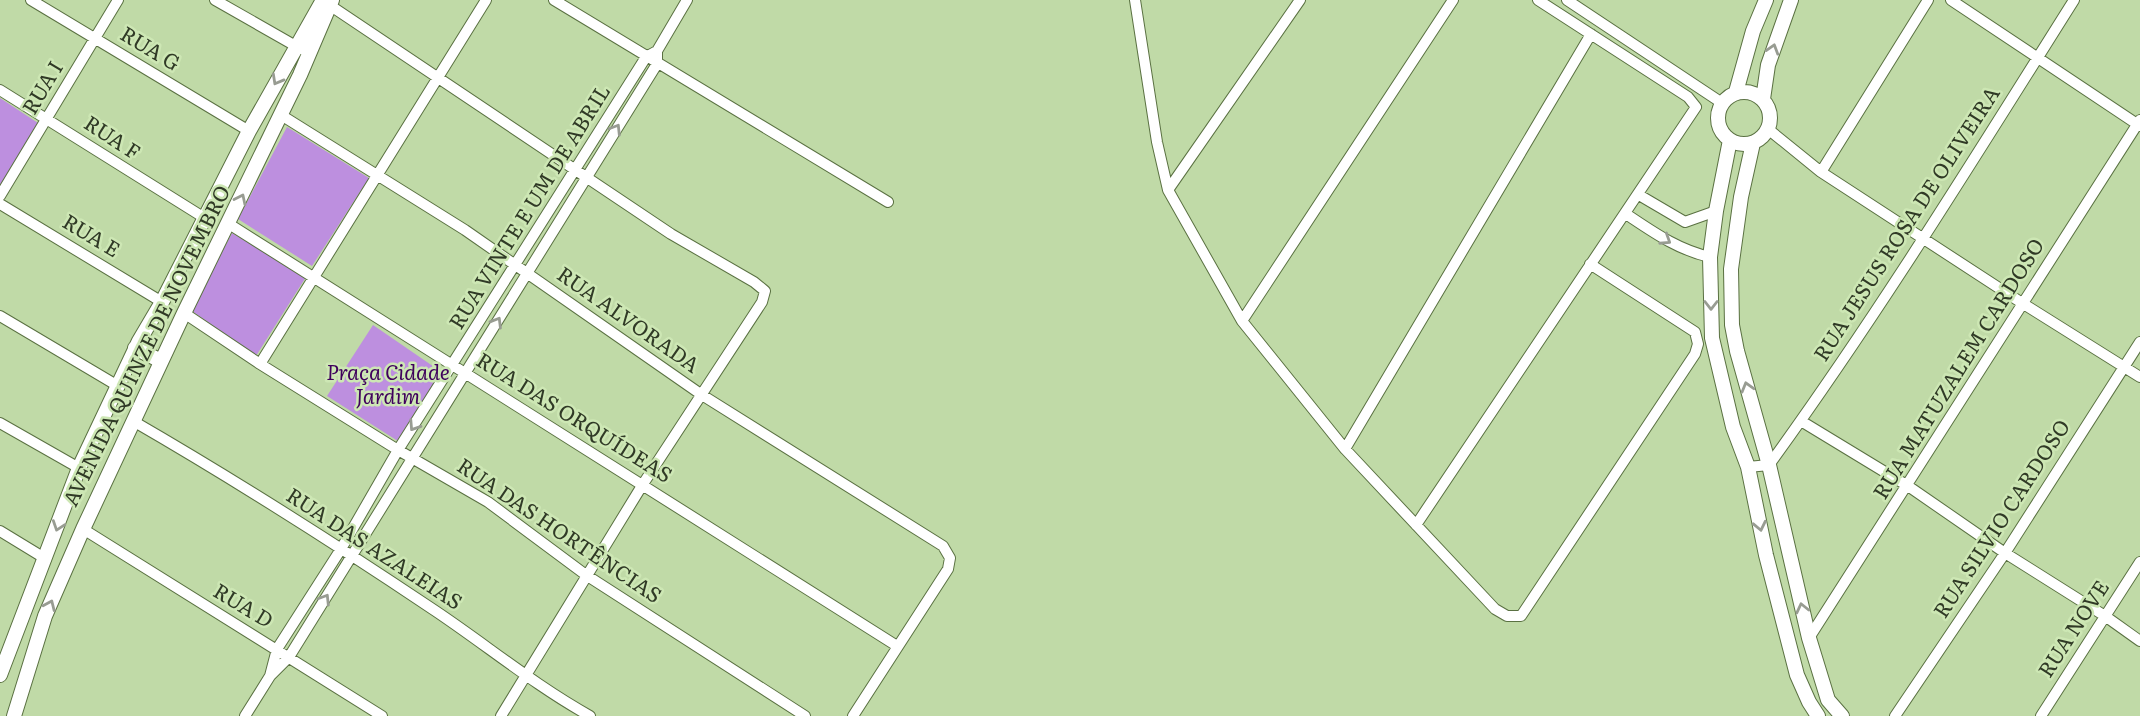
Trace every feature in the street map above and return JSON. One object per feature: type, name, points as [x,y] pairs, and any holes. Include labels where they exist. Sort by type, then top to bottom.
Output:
[{"type":"street","name":"RUA G","points":[[31,0],[248,131]]},
{"type":"street","name":"RUA I","points":[[0,196],[118,0]]},
{"type":"street","points":[[215,0],[302,49]]},
{"type":"street","points":[[260,364],[486,0]]},
{"type":"street","points":[[554,0],[652,54],[657,64],[888,202]]},
{"type":"street","name":"RUA VINTE E UM DE ABRIL","points":[[270,676],[277,649],[341,549],[398,450],[576,168],[687,0]]},
{"type":"street","points":[[1135,0],[1157,142],[1168,190],[1242,321],[1345,449],[1495,609],[1507,616],[1521,617],[1695,354],[1698,344],[1695,332],[1590,264]]},
{"type":"street","points":[[1168,190],[1300,0]]},
{"type":"street","points":[[1242,321],[1453,0]]},
{"type":"street","points":[[1416,525],[1696,107],[1688,97],[1538,0]]},
{"type":"street","points":[[1567,0],[1722,103]]},
{"type":"street","points":[[1736,92],[1751,92],[1763,99],[1770,113],[1768,129],[1753,143],[1730,140],[1720,128],[1718,119],[1722,103],[1736,92],[1753,31],[1766,0]]},
{"type":"street","points":[[1763,99],[1768,65],[1791,0]]},
{"type":"street","points":[[1821,172],[1928,0]]},
{"type":"street","points":[[1951,0],[2037,59],[2139,123]]},
{"type":"street","name":"RUA JESUS ROSA DE OLIVEIRA","points":[[1769,465],[1924,239],[2074,0]]},
{"type":"street","points":[[327,1],[671,234],[765,291],[762,302],[643,484],[501,716]]},
{"type":"street","name":"AVENIDA QUINZE DE NOVEMBRO","points":[[0,675],[8,643],[46,559],[79,468],[135,348],[162,302],[248,131],[302,49],[327,1]]},
{"type":"street","points":[[1345,449],[1591,34]]},
{"type":"street","name":"AVENIDA QUINZE DE NOVEMBRO","points":[[14,716],[45,617],[133,421],[281,115],[302,49]]},
{"type":"street","name":"RUA VINTE E UM DE ABRIL","points":[[245,716],[270,676],[289,657],[657,64]]},
{"type":"street","name":"RUA F","points":[[0,90],[203,217]]},
{"type":"street","name":"RUA ALVORADA","points":[[281,115],[378,174],[527,272],[702,395],[940,544],[950,558],[943,576],[897,646]]},
{"type":"street","name":"RUA MATUZALEM CARDOSO","points":[[1809,638],[2139,123]]},
{"type":"street","points":[[1768,129],[1821,172],[2140,377]]},
{"type":"street","points":[[1730,140],[1716,211],[1711,262],[1712,338],[1733,427],[1748,467],[1766,555],[1797,675],[1818,716]]},
{"type":"street","points":[[1753,143],[1741,197],[1731,269],[1732,325],[1769,465],[1809,638],[1828,700],[1842,716]]},
{"type":"street","points":[[1639,195],[1685,222],[1716,211]]},
{"type":"street","name":"RUA E","points":[[0,204],[162,302]]},
{"type":"street","points":[[1626,214],[1674,246],[1731,269]]},
{"type":"street","name":"RUA DAS ORQUÍDEAS","points":[[229,224],[897,646]]},
{"type":"street","name":"RUA DAS HORTÊNCIAS","points":[[184,313],[398,450],[488,502],[586,575],[805,716]]},
{"type":"street","points":[[0,316],[118,386]]},
{"type":"street","name":"RUA SILVIO CARDOSO","points":[[1895,716],[2005,553],[2140,342]]},
{"type":"street","points":[[135,348],[162,361]]},
{"type":"street","name":"RUA DAS AZALEIAS","points":[[133,421],[341,549],[590,716]]},
{"type":"street","points":[[1801,421],[1908,486],[2140,641]]},
{"type":"street","points":[[0,423],[79,468]]},
{"type":"street","points":[[1748,467],[1769,465]]},
{"type":"street","name":"RUA D","points":[[83,529],[382,716]]},
{"type":"street","points":[[0,531],[46,559]]},
{"type":"street","name":"RUA NOVE","points":[[2041,716],[2140,562]]},
{"type":"street","points":[[8,643],[36,644]]},
{"type":"street","points":[[853,716],[897,646]]},
{"type":"green space","points":[[0,98],[38,123],[0,187]]},
{"type":"green space","points":[[287,127],[369,178],[312,266],[238,219]]},
{"type":"green space","points":[[232,233],[306,277],[256,356],[192,311]]},
{"type":"green space","name":"Praça Cidade Jardim","points":[[373,325],[443,373],[401,443],[327,396]]}]
